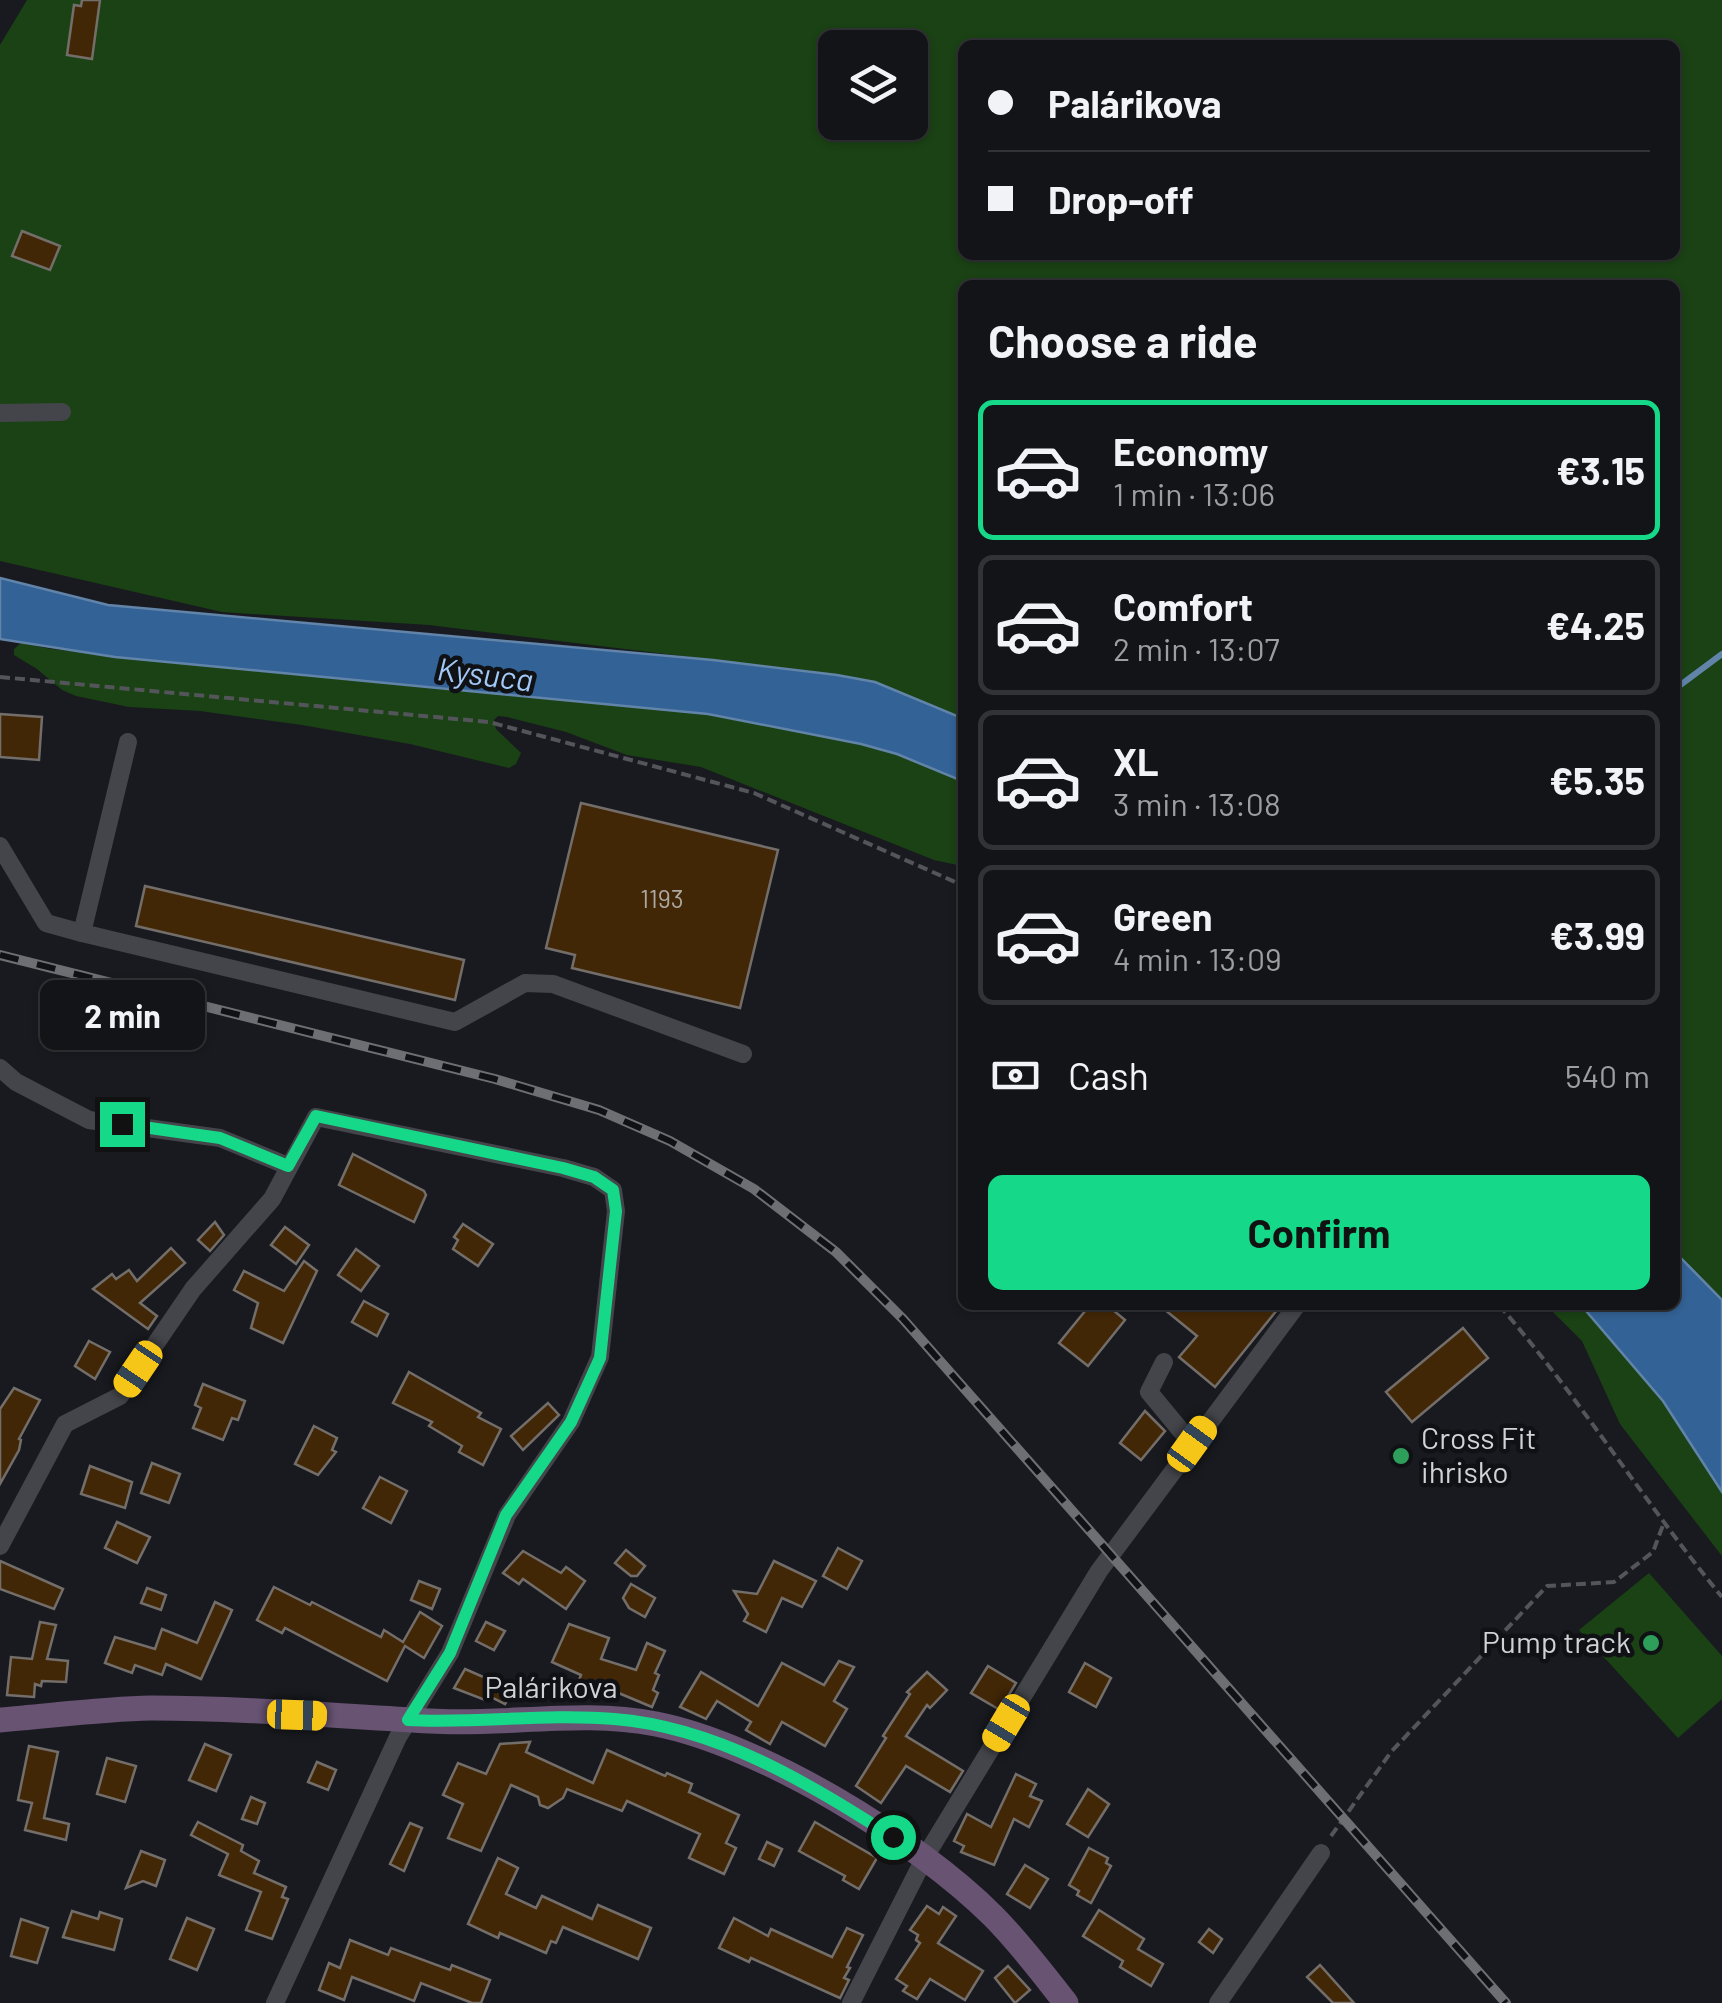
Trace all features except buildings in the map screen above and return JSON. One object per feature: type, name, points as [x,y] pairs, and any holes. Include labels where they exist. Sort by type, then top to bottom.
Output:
[{"type":"main road","name":"Palárikova","points":[[0,1720],[149,1708],[408,1720],[612,1718],[656,1724],[752,1757],[828,1796],[925,1857],[992,1915],[1066,2003]]},
{"type":"street","points":[[0,412],[62,412]]},
{"type":"street","points":[[82,934],[128,742]]},
{"type":"street","points":[[0,846],[46,922],[82,934],[455,1022],[525,984],[553,984],[743,1054]]},
{"type":"street","points":[[0,1068],[16,1082],[89,1120],[220,1138],[288,1166]]},
{"type":"street","points":[[0,1546],[66,1424],[120,1396],[194,1289],[272,1199],[316,1116],[563,1168],[594,1177],[613,1190],[616,1211],[600,1358],[571,1422],[506,1515],[450,1653],[408,1720],[274,2003]]},
{"type":"street","points":[[851,2003],[925,1857],[1093,1580],[1293,1310]]},
{"type":"street","points":[[1164,1362],[1149,1392],[1192,1444]]},
{"type":"street","points":[[1218,2003],[1321,1853]]},
{"type":"path","points":[[0,676],[490,722],[754,793],[958,883]]},
{"type":"path","points":[[1502,1310],[1540,1352],[1663,1525],[1722,1596]]},
{"type":"path","points":[[1321,1853],[1342,1817],[1391,1752],[1547,1586],[1614,1582],[1653,1552],[1663,1525]]},
{"type":"green space","points":[[27,0],[1722,0],[1722,1300],[1680,1257],[1680,280],[958,280],[958,716],[875,682],[837,675],[429,625],[222,612],[0,561],[0,45]]},
{"type":"green space","points":[[21,643],[708,714],[861,744],[958,779],[958,865],[934,860],[701,767],[627,755],[566,732],[507,717],[494,720],[496,729],[521,753],[509,768],[410,744],[302,725],[200,711],[129,707],[76,696],[14,655],[14,649]]},
{"type":"green space","points":[[1551,1310],[1585,1310],[1663,1401],[1722,1492],[1722,1556],[1620,1424],[1582,1341]]},
{"type":"green space","name":"Pump track","points":[[1649,1573],[1722,1656],[1722,1699],[1678,1738],[1579,1630]]},
{"type":"water","name":"Kysuca","points":[[0,578],[108,605],[713,660],[837,675],[875,682],[958,716],[958,779],[861,744],[708,714],[115,657],[0,639]]},
{"type":"water","points":[[1680,1257],[1722,1300],[1722,1492],[1663,1401],[1585,1310],[1680,1310]]},
{"type":"waterway","points":[[1680,685],[1722,654]]},
{"type":"railway","points":[[0,955],[495,1079],[599,1110],[670,1141],[754,1189],[836,1252],[903,1319],[1506,2003]]},
{"type":"place","name":"Cross Fit ihrisko","points":[[1401,1456]]},
{"type":"place","name":"Pump track","points":[[1651,1643]]},
{"type":"route","points":[[122,1124],[220,1138],[288,1166],[316,1116],[563,1168],[594,1177],[613,1190],[616,1211],[600,1358],[571,1422],[506,1515],[450,1653],[408,1720],[612,1718],[656,1724],[752,1757],[828,1796],[893,1837]]}]
